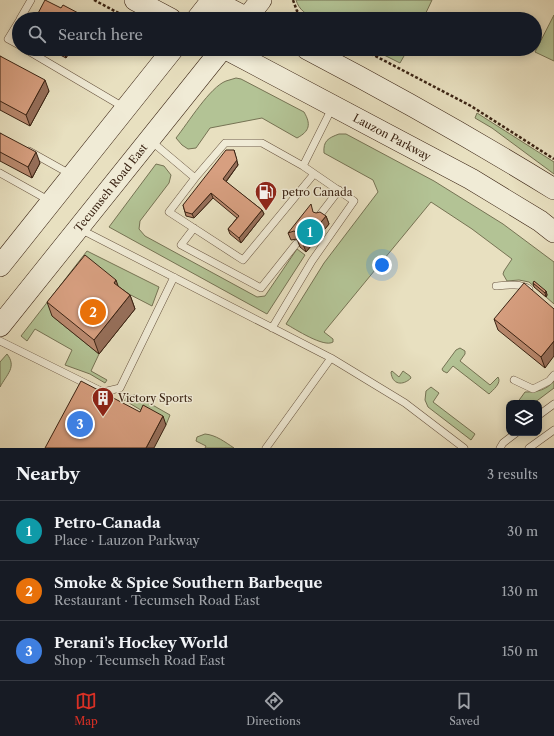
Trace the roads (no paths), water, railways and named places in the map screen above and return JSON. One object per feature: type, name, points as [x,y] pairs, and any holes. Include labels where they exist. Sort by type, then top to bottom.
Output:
[{"type":"main road","points":[[135,0],[158,12]]},
{"type":"main road","points":[[203,12],[212,0],[234,12]]},
{"type":"main road","points":[[252,12],[261,0]]},
{"type":"main road","points":[[6,255],[51,202],[167,56]]},
{"type":"main road","name":"Tecumseh Road East","points":[[0,326],[216,56]]},
{"type":"main road","name":"Lauzon Parkway","points":[[239,56],[471,179],[540,220],[554,232]]},
{"type":"main road","points":[[319,56],[383,89],[497,154],[554,190]]},
{"type":"lane","points":[[24,12],[31,0]]},
{"type":"lane","points":[[12,32],[8,39],[12,41]]},
{"type":"lane","points":[[37,56],[126,108]]},
{"type":"lane","points":[[303,166],[333,106]]},
{"type":"lane","points":[[149,140],[195,178]]},
{"type":"lane","points":[[272,328],[312,261],[354,201],[303,166],[262,143],[225,143],[195,178],[169,212],[243,260],[314,174]]},
{"type":"lane","points":[[26,149],[72,176]]},
{"type":"lane","points":[[0,173],[51,202]]},
{"type":"lane","points":[[319,216],[339,190]]},
{"type":"lane","points":[[78,228],[331,358],[404,403],[464,448]]},
{"type":"lane","points":[[194,228],[181,245],[261,288],[296,244]]},
{"type":"lane","points":[[0,341],[103,392],[120,388],[174,278]]},
{"type":"lane","points":[[496,286],[511,284],[527,287],[533,292]]},
{"type":"lane","points":[[266,448],[331,358]]},
{"type":"lane","points":[[514,380],[533,388],[549,381],[554,375]]},
{"type":"lane","points":[[542,413],[554,404]]},
{"type":"lane","points":[[529,448],[554,430]]},
{"type":"lane","points":[[500,448],[503,443],[512,436]]},
{"type":"place","name":"petro Canada","points":[[266,212]]},
{"type":"place","name":"Petro-Canada","points":[[310,232]]},
{"type":"place","name":"Smoke & Spice Southern Barbeque","points":[[93,312]]},
{"type":"place","name":"Victory Sports","points":[[103,418]]},
{"type":"place","name":"Perani's Hockey World","points":[[80,424]]}]
